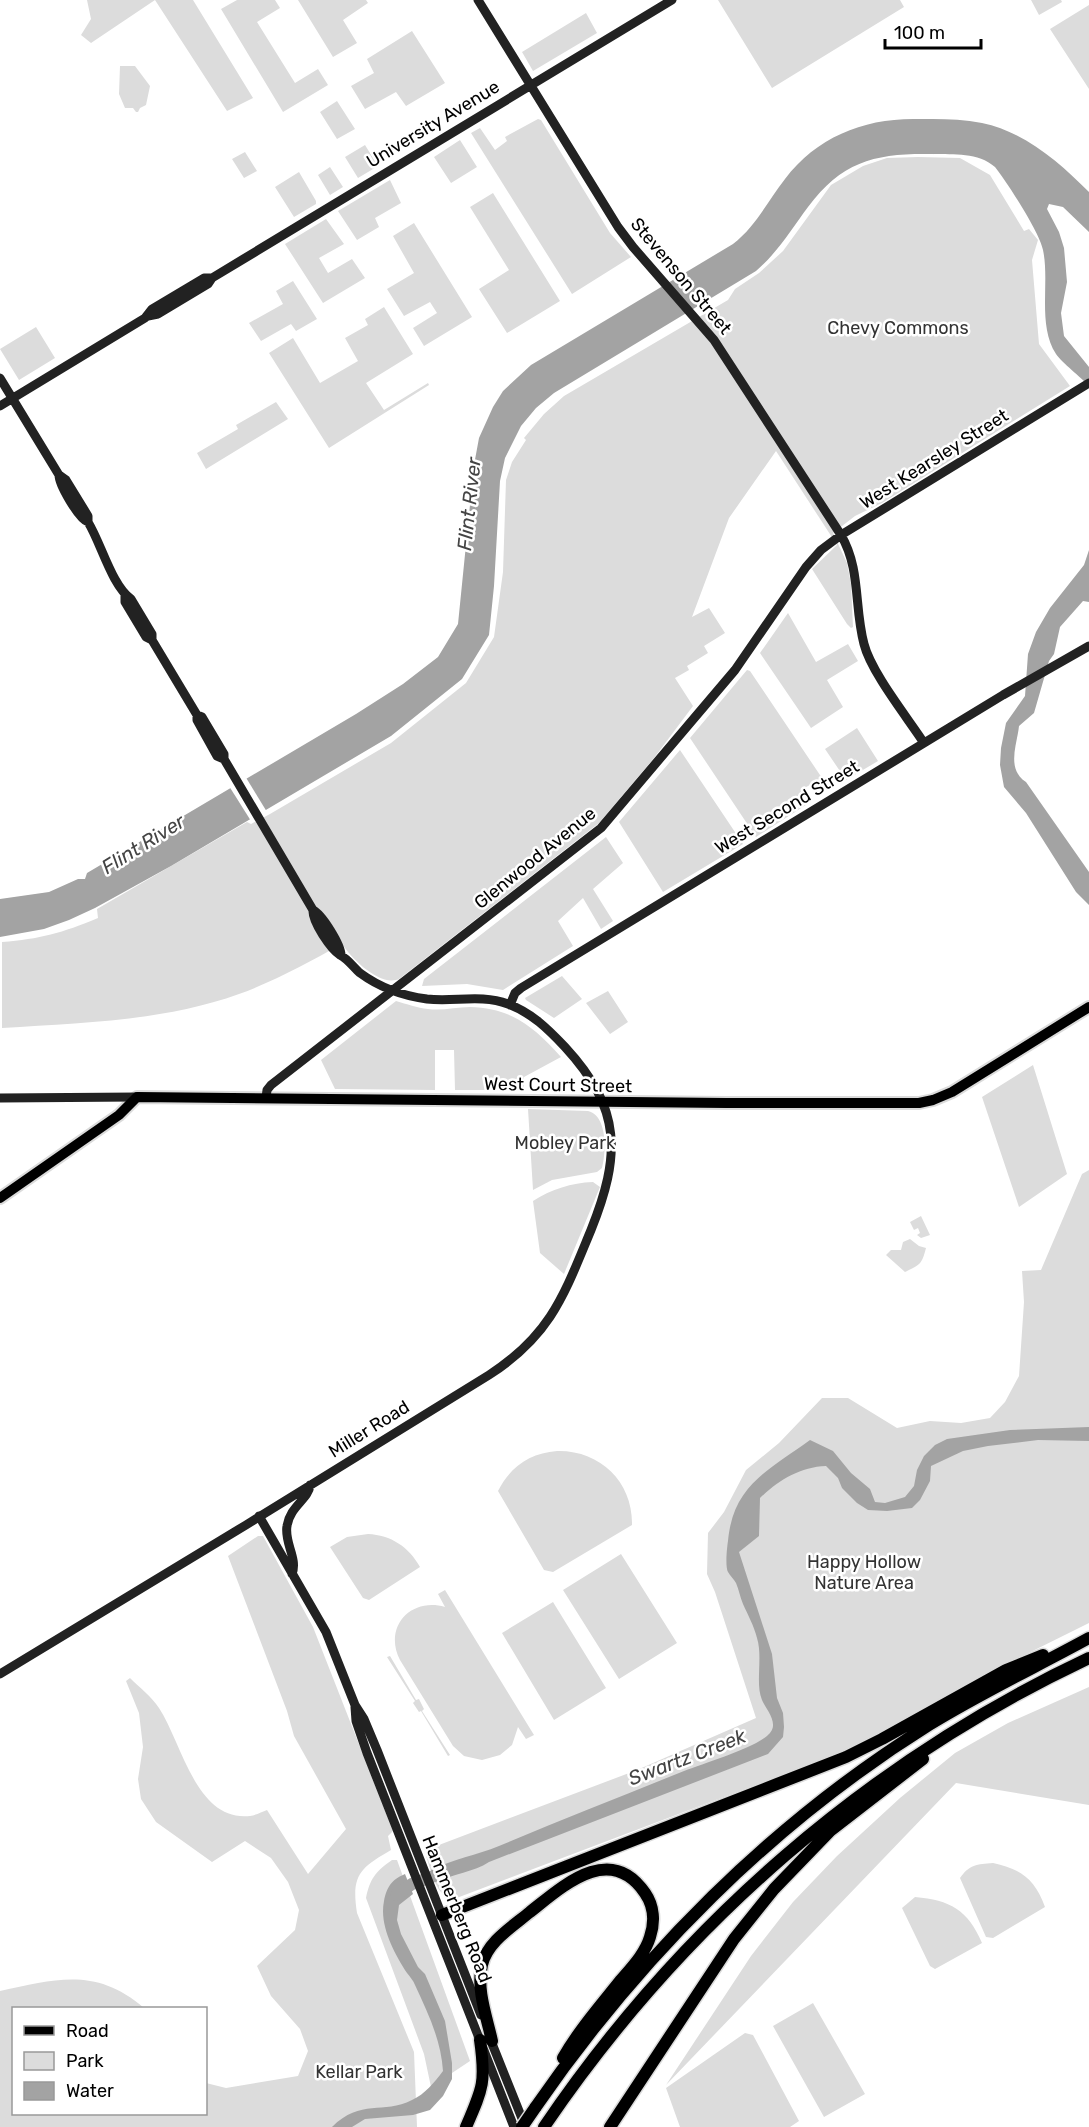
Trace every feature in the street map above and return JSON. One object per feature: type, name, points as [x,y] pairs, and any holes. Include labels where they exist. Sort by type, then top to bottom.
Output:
[{"type":"highway","points":[[442,1915],[846,1757],[1006,1670],[1089,1638]]},
{"type":"highway","points":[[536,2107],[595,2026],[652,1960],[701,1907],[773,1841],[833,1792],[913,1736],[959,1708],[1089,1638]]},
{"type":"highway","points":[[544,2127],[584,2069],[642,1998],[736,1898],[801,1841],[901,1765],[983,1713],[1089,1658]]},
{"type":"highway","points":[[609,2127],[734,1939],[788,1873],[816,1843],[851,1813],[983,1713]]},
{"type":"highway","points":[[466,2127],[483,2084],[486,2040],[480,1982],[482,1962],[493,1944],[562,1887],[586,1873],[609,1870],[624,1875],[638,1884],[648,1897],[653,1912],[648,1942],[635,1963],[571,2044],[524,2127]]},
{"type":"main road","name":"West Court Street","points":[[137,1096],[298,1100],[905,1104],[928,1101],[952,1092],[1089,1007]]},
{"type":"main road","points":[[0,1198],[119,1115],[137,1096]]},
{"type":"street","name":"Stevenson Street","points":[[478,0],[618,227],[714,340],[841,535],[855,569],[864,646],[872,664],[924,743]]},
{"type":"street","name":"University Avenue","points":[[0,406],[148,316],[155,315],[208,284],[212,278],[672,0]]},
{"type":"street","points":[[0,378],[12,399]]},
{"type":"street","name":"West Kearsley Street","points":[[803,570],[821,550],[841,535],[1089,383]]},
{"type":"street","name":"Miller Road","points":[[0,1674],[310,1485],[501,1366],[527,1346],[543,1328],[565,1292],[606,1188],[612,1146],[603,1102],[587,1072],[549,1030],[532,1016],[510,1005],[475,998],[428,999],[394,990],[367,978],[341,955],[340,947],[320,914],[313,910],[224,759],[217,756],[197,720],[197,715],[152,640],[146,637],[125,602],[125,596],[88,522],[88,516],[65,478],[59,475],[12,399]]},
{"type":"street","name":"Glenwood Avenue","points":[[266,1098],[267,1090],[271,1085],[606,824],[738,666],[803,570]]},
{"type":"street","name":"West Second Street","points":[[510,1005],[515,993],[521,988],[924,743],[1089,646]]},
{"type":"street","name":"West Court Street","points":[[0,1098],[137,1096]]},
{"type":"street","points":[[292,1574],[294,1562],[287,1542],[288,1523],[296,1505],[309,1492],[310,1485]]},
{"type":"street","name":"Hammerberg Road","points":[[260,1516],[326,1632],[355,1705],[364,1719],[423,1867],[436,1928],[524,2127]]},
{"type":"street","name":"Hammerberg Road","points":[[355,1705],[356,1721],[413,1871],[442,1915],[514,2127]]},
{"type":"street","points":[[436,1928],[437,1921],[442,1915]]},
{"type":"green space","points":[[87,0],[155,0],[91,43],[81,35],[91,19]]},
{"type":"green space","points":[[155,0],[193,0],[253,98],[227,111]]},
{"type":"green space","points":[[237,0],[275,0],[280,8],[257,22],[295,83],[318,69],[328,85],[283,112],[221,9]]},
{"type":"green space","points":[[298,0],[366,0],[368,3],[343,20],[357,43],[333,57]]},
{"type":"green space","points":[[718,0],[900,0],[904,7],[772,88]]},
{"type":"green space","points":[[1031,0],[1061,0],[1062,2],[1039,15]]},
{"type":"green space","points":[[1089,5],[1089,89],[1050,29]]},
{"type":"green space","points":[[586,13],[597,33],[533,71],[522,52]]},
{"type":"green space","points":[[412,31],[445,83],[406,106],[396,92],[365,109],[351,86],[374,73],[367,59]]},
{"type":"green space","points":[[120,66],[135,66],[150,86],[146,105],[138,112],[133,108],[125,108],[119,94]]},
{"type":"green space","points":[[337,101],[355,129],[337,139],[320,112]]},
{"type":"green space","points":[[538,119],[541,120],[610,233],[631,257],[572,294],[471,133],[480,128],[495,150],[507,141],[505,137]]},
{"type":"green space","points":[[460,140],[477,167],[451,183],[434,157]]},
{"type":"green space","points":[[365,145],[378,166],[358,178],[345,157]]},
{"type":"green space","points":[[245,152],[257,171],[244,178],[232,159]]},
{"type":"green space","name":"Chevy Commons","points":[[887,158],[960,158],[990,175],[1024,231],[1029,229],[1038,240],[1032,260],[1039,344],[1070,386],[882,503],[855,516],[833,533],[847,563],[851,584],[853,627],[847,624],[812,569],[837,545],[776,451],[729,518],[692,617],[709,608],[725,633],[704,646],[708,653],[687,666],[689,670],[675,678],[693,706],[654,758],[599,823],[399,979],[383,979],[375,975],[359,964],[342,944],[266,983],[211,1003],[122,1019],[2,1028],[2,942],[51,934],[98,918],[97,909],[247,822],[251,824],[270,814],[391,743],[466,683],[494,637],[503,572],[506,480],[512,462],[526,440],[524,438],[544,414],[564,396],[728,300],[735,289],[759,273],[783,251],[831,185],[863,166]]},
{"type":"green space","points":[[330,167],[343,187],[330,195],[318,175]]},
{"type":"green space","points":[[299,172],[316,204],[294,217],[275,187]]},
{"type":"green space","points":[[390,180],[401,203],[375,218],[379,227],[357,240],[338,211]]},
{"type":"green space","points":[[493,193],[560,301],[507,333],[479,289],[509,270],[470,207]]},
{"type":"green space","points":[[326,219],[344,244],[319,258],[328,273],[352,259],[365,278],[323,303],[285,244]]},
{"type":"green space","points":[[414,223],[472,317],[424,346],[413,328],[437,313],[430,302],[404,316],[387,289],[414,273],[393,236]]},
{"type":"green space","points":[[293,281],[317,319],[296,331],[291,324],[261,341],[249,323],[283,304],[276,291]]},
{"type":"green space","points":[[384,307],[413,354],[366,383],[384,410],[428,383],[429,385],[329,448],[269,353],[293,338],[320,383],[358,361],[345,338],[368,325],[365,319]]},
{"type":"green space","points":[[36,327],[55,358],[19,380],[0,349]]},
{"type":"green space","points":[[276,402],[288,419],[206,469],[197,453],[238,429],[236,425]]},
{"type":"green space","points":[[788,613],[816,662],[848,644],[858,661],[827,680],[843,707],[811,728],[760,653]]},
{"type":"green space","points":[[747,670],[750,671],[822,778],[801,790],[809,803],[756,837],[690,738]]},
{"type":"green space","points":[[857,728],[878,761],[846,780],[825,749]]},
{"type":"green space","points":[[680,750],[743,844],[663,892],[619,822]]},
{"type":"green space","points":[[606,837],[623,863],[593,889],[613,921],[601,929],[583,898],[558,921],[573,946],[503,990],[467,984],[422,986],[424,979]]},
{"type":"green space","points":[[562,976],[582,999],[554,1018],[526,1000],[525,998]]},
{"type":"green space","points":[[608,991],[628,1022],[610,1034],[586,1003]]},
{"type":"green space","points":[[396,1001],[428,1009],[485,1008],[510,1015],[531,1028],[561,1057],[524,1077],[524,1090],[455,1090],[454,1050],[435,1050],[435,1090],[335,1089],[321,1060]]},
{"type":"green space","points":[[1033,1065],[1067,1174],[1019,1207],[982,1097]]},
{"type":"green space","name":"Mobley Park","points":[[528,1109],[588,1111],[595,1114],[604,1135],[602,1168],[597,1172],[552,1180],[533,1190]]},
{"type":"green space","name":"Happy Hollow Nature Area","points":[[1089,1170],[1089,1623],[972,1681],[856,1747],[454,1899],[443,1894],[435,1882],[426,1856],[427,1851],[431,1848],[637,1770],[756,1718],[707,1574],[708,1533],[724,1512],[746,1470],[779,1443],[822,1398],[848,1398],[897,1428],[930,1421],[961,1423],[990,1418],[1005,1402],[1019,1376],[1024,1302],[1022,1271],[1041,1270],[1082,1174]]},
{"type":"green space","name":"Mobley Park","points":[[593,1182],[600,1187],[564,1274],[540,1253],[533,1201],[562,1187]]},
{"type":"green space","points":[[921,1216],[930,1235],[921,1238],[917,1235],[920,1233],[918,1228],[914,1230],[910,1222]]},
{"type":"green space","points":[[910,1239],[926,1248],[920,1263],[905,1272],[886,1255],[891,1250],[901,1250],[903,1242]]},
{"type":"green space","points":[[557,1451],[587,1456],[611,1472],[627,1495],[632,1525],[553,1572],[544,1570],[498,1491],[508,1475],[522,1463],[538,1455]]},
{"type":"green space","points":[[368,1534],[398,1543],[420,1567],[369,1600],[363,1598],[330,1547],[347,1537]]},
{"type":"green space","name":"Kellar Park","points":[[258,1536],[263,1536],[313,1627],[393,1831],[388,1836],[391,1850],[372,1862],[360,1874],[355,1890],[355,1900],[357,1913],[414,2052],[417,2127],[0,2127],[0,1991],[58,1980],[92,1981],[109,1986],[143,2007],[12,2007],[12,2115],[207,2115],[207,2083],[226,2088],[298,2076],[308,2051],[300,2029],[271,1996],[257,1966],[295,1930],[299,1910],[288,1882],[271,1858],[245,1841],[212,1862],[156,1822],[141,1799],[138,1779],[143,1747],[139,1713],[126,1681],[130,1678],[159,1708],[193,1777],[204,1794],[216,1807],[232,1815],[250,1816],[267,1810],[308,1874],[346,1829],[294,1736],[287,1711],[228,1556]]},
{"type":"green space","points":[[621,1554],[677,1643],[619,1679],[563,1590]]},
{"type":"green space","points":[[445,1590],[534,1735],[526,1739],[518,1727],[512,1745],[500,1755],[482,1760],[464,1756],[453,1746],[400,1660],[396,1648],[395,1636],[403,1617],[421,1606],[445,1607],[438,1594]]},
{"type":"green space","points":[[553,1602],[606,1688],[554,1720],[502,1633]]},
{"type":"green space","points":[[390,1656],[416,1700],[419,1699],[424,1709],[422,1711],[450,1755],[448,1756],[421,1711],[419,1712],[413,1703],[415,1701],[387,1657]]},
{"type":"green space","points":[[1089,1687],[1089,1805],[956,1783],[666,2085],[751,1956],[793,1902],[837,1856],[900,1798],[955,1753],[1008,1723]]},
{"type":"green space","name":"Kellar Park","points":[[392,1860],[397,1860],[470,2061],[431,2087],[424,2054],[366,1898],[374,1876]]},
{"type":"green space","points":[[993,1863],[1012,1868],[1032,1882],[1045,1907],[993,1938],[986,1937],[960,1878],[974,1866]]},
{"type":"green space","points":[[915,1897],[938,1901],[956,1909],[971,1922],[982,1943],[935,1969],[930,1966],[902,1908]]},
{"type":"green space","points":[[813,2003],[865,2094],[824,2117],[773,2026]]},
{"type":"green space","points":[[745,2033],[753,2035],[799,2121],[790,2127],[680,2127],[666,2088]]},
{"type":"water","name":"Flint River","points":[[913,119],[973,121],[1013,133],[1053,159],[1089,192],[1089,232],[1063,207],[1049,204],[1047,209],[1059,232],[1064,248],[1067,282],[1061,313],[1064,336],[1089,367],[1089,386],[1059,358],[1050,342],[1045,317],[1045,263],[1041,242],[995,167],[981,159],[966,155],[913,154],[878,158],[848,169],[821,191],[777,249],[756,271],[554,393],[536,408],[521,426],[505,458],[500,481],[489,635],[462,679],[391,736],[171,866],[69,920],[44,929],[0,937],[0,899],[49,892],[78,879],[85,879],[87,873],[356,714],[403,684],[438,657],[458,624],[474,465],[479,438],[503,391],[531,365],[733,244],[755,222],[797,165],[826,142],[858,127]]},
{"type":"water","points":[[1089,550],[1089,602],[1083,601],[1060,627],[1054,654],[1049,661],[1034,713],[1019,726],[1014,764],[1020,777],[1026,782],[1089,872],[1089,905],[1076,892],[1026,813],[1004,787],[1000,765],[1006,723],[1025,696],[1028,654],[1036,632],[1050,608],[1084,565]]},
{"type":"water","points":[[1089,1427],[1089,1441],[1038,1440],[963,1451],[931,1466],[930,1481],[920,1500],[912,1508],[887,1511],[868,1510],[842,1488],[838,1478],[826,1466],[799,1472],[775,1486],[760,1498],[759,1536],[739,1552],[772,1654],[777,1698],[783,1713],[783,1737],[768,1754],[436,1882],[431,1870],[439,1866],[499,1846],[739,1751],[760,1741],[771,1732],[772,1718],[760,1694],[759,1645],[736,1583],[727,1569],[726,1557],[731,1522],[745,1492],[767,1470],[810,1440],[833,1451],[851,1473],[870,1489],[875,1502],[885,1503],[905,1497],[914,1486],[917,1470],[924,1456],[935,1445],[947,1439],[1010,1430]]},
{"type":"water","points":[[405,1874],[413,1894],[399,1905],[397,1920],[401,1934],[418,1967],[425,1974],[445,2021],[452,2063],[452,2079],[443,2096],[430,2110],[413,2115],[365,2119],[352,2127],[332,2127],[353,2113],[412,2100],[429,2088],[443,2071],[440,2048],[429,2016],[414,1983],[393,1948],[384,1920],[384,1901],[388,1888],[393,1881]]},
{"type":"pier","points":[[245,776],[267,812],[251,821],[229,786]]},
{"type":"waterway","name":"Swartz Creek","points":[[396,1895],[412,1884],[448,1871]]}]
